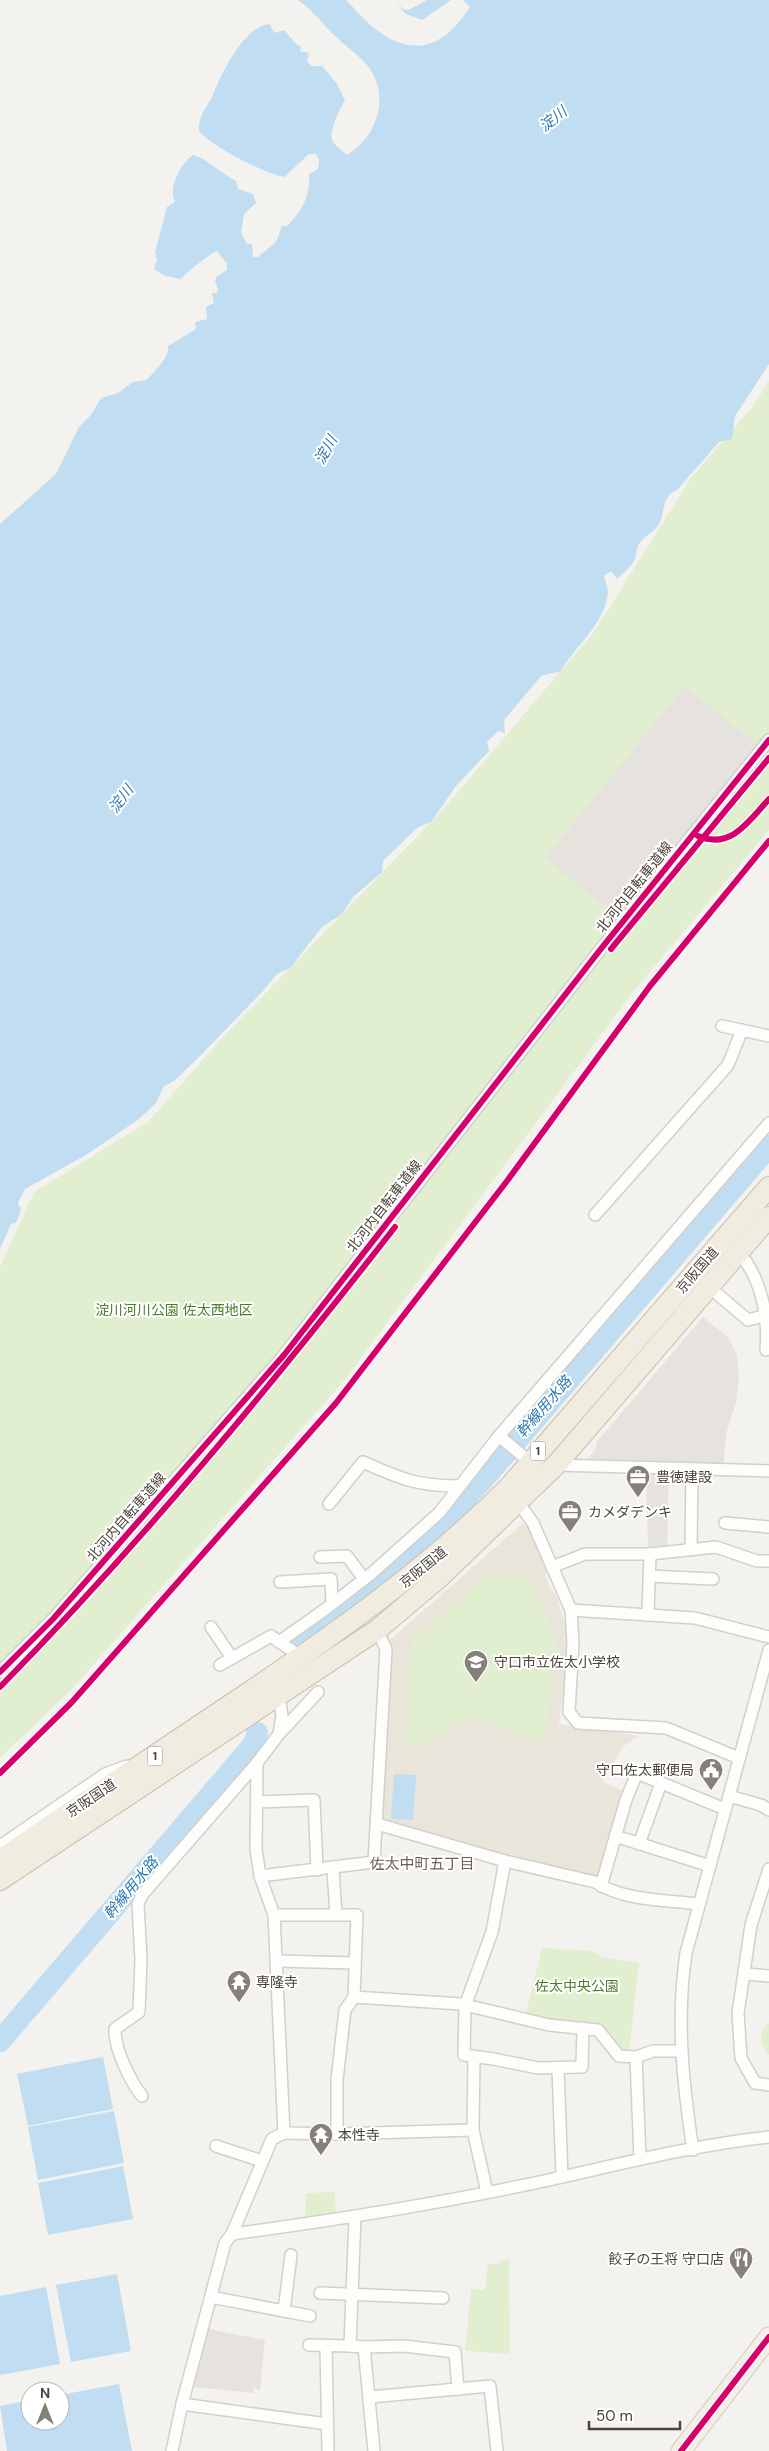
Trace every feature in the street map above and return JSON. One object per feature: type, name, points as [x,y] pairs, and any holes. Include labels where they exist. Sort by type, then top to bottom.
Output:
[{"type":"highway","name":"京阪国道","points":[[0,1880],[42,1841],[162,1751],[301,1657],[424,1566],[468,1528],[509,1488],[524,1457],[769,1187]]},
{"type":"highway","name":"京阪国道","points":[[0,1860],[42,1841],[279,1694],[376,1630],[441,1576],[556,1465],[769,1217]]},
{"type":"main road","points":[[681,2451],[769,2337]]},
{"type":"street","name":"北河内自転車道線","points":[[0,1672],[54,1619],[284,1355],[594,958],[769,740]]},
{"type":"street","points":[[722,1026],[769,1036]]},
{"type":"street","points":[[595,1215],[728,1065],[742,1030]]},
{"type":"street","points":[[279,1642],[364,1579],[412,1539],[439,1513],[459,1486],[502,1439],[769,1123]]},
{"type":"street","points":[[739,1252],[752,1268],[767,1315],[766,1350]]},
{"type":"street","points":[[709,1287],[748,1320],[767,1315]]},
{"type":"street","points":[[502,1439],[524,1457],[556,1465],[769,1471]]},
{"type":"street","points":[[329,1504],[363,1462],[401,1480],[419,1485],[459,1486]]},
{"type":"street","points":[[691,1549],[692,1470]]},
{"type":"street","points":[[518,1502],[533,1523],[571,1610],[573,1642],[568,1712],[578,1723],[666,1728],[739,1758]]},
{"type":"street","points":[[725,1523],[769,1527]]},
{"type":"street","points":[[552,1567],[585,1554],[650,1554],[716,1547],[757,1561],[769,1562]]},
{"type":"street","points":[[648,1615],[650,1554]]},
{"type":"street","points":[[320,1557],[347,1556],[364,1579]]},
{"type":"street","points":[[649,1576],[712,1579]]},
{"type":"street","points":[[280,1582],[331,1579],[332,1604]]},
{"type":"street","points":[[571,1610],[695,1618],[769,1637]]},
{"type":"street","points":[[211,1627],[232,1658]]},
{"type":"street","points":[[260,1876],[374,1862],[386,1649],[376,1630]]},
{"type":"street","points":[[220,1665],[271,1636],[301,1657]]},
{"type":"street","points":[[693,2150],[681,2051],[682,1974],[739,1758],[766,1674],[769,1650]]},
{"type":"street","points":[[142,2096],[134,2086],[114,2038],[114,2029],[139,2012],[138,1904],[142,1895],[257,1763],[279,1734],[318,1692]]},
{"type":"street","points":[[279,1694],[282,1716],[279,1734]]},
{"type":"street","points":[[0,1846],[105,1774],[162,1751]]},
{"type":"street","points":[[257,1763],[256,1849],[260,1876],[274,1915],[284,2133]]},
{"type":"street","points":[[601,1886],[626,1800],[637,1773],[725,1809]]},
{"type":"street","points":[[639,1844],[661,1783]]},
{"type":"street","points":[[729,1796],[761,1805],[769,1810]]},
{"type":"street","points":[[256,1802],[314,1800],[317,1870]]},
{"type":"street","points":[[377,1824],[504,1861],[595,1882],[601,1886],[644,1897],[699,1904]]},
{"type":"street","points":[[615,1836],[710,1866]]},
{"type":"street","points":[[504,1861],[492,1932],[465,2006],[464,2055],[494,2058],[538,2068],[582,2067],[584,2028]]},
{"type":"street","points":[[332,1868],[336,1915]]},
{"type":"street","points":[[769,1869],[752,1926],[746,1974],[738,2013],[740,2052],[743,2065],[755,2083],[769,2085]]},
{"type":"street","points":[[274,1915],[356,1914],[354,1998],[345,2010],[337,2080],[337,2134]]},
{"type":"street","points":[[276,1962],[355,1963]]},
{"type":"street","points":[[746,1974],[769,1976]]},
{"type":"street","points":[[354,1998],[465,2006],[549,2025],[598,2030],[619,2056],[636,2057],[653,2051],[681,2051]]},
{"type":"street","points":[[474,2057],[473,2130],[487,2192]]},
{"type":"street","points":[[636,2057],[640,2159]]},
{"type":"street","points":[[558,2068],[562,2177]]},
{"type":"street","points":[[172,2451],[182,2404],[225,2243],[232,2234],[272,2140],[284,2133],[337,2134],[473,2130]]},
{"type":"street","points":[[232,2234],[355,2217],[562,2177],[640,2159],[769,2137]]},
{"type":"street","points":[[216,2146],[262,2161]]},
{"type":"street","points":[[350,2346],[355,2217]]},
{"type":"street","points":[[284,2311],[291,2255]]},
{"type":"street","points":[[320,2293],[443,2298]]},
{"type":"street","points":[[211,2297],[310,2316]]},
{"type":"street","points":[[309,2345],[404,2346],[455,2352],[458,2389]]},
{"type":"street","points":[[326,2346],[328,2451]]},
{"type":"street","points":[[364,2347],[374,2451]]},
{"type":"street","points":[[370,2397],[490,2386],[497,2451]]},
{"type":"street","points":[[182,2404],[327,2424]]},
{"type":"shaded area","points":[[685,686],[758,745],[617,917],[545,858]]},
{"type":"shaded area","points":[[703,1317],[728,1337],[737,1355],[739,1377],[736,1403],[726,1434],[723,1466],[587,1460],[596,1448],[596,1443]]},
{"type":"shaded area","points":[[646,1472],[669,1473],[667,1550],[648,1552]]},
{"type":"shaded area","name":"守口市立佐太小学校","points":[[522,1524],[527,1526],[548,1572],[545,1576],[551,1589],[557,1596],[569,1641],[559,1724],[638,1736],[624,1746],[602,1781],[625,1792],[602,1873],[596,1878],[387,1823],[382,1816],[390,1640]]},
{"type":"shaded area","points":[[208,2329],[265,2340],[260,2390],[254,2388],[253,2393],[194,2387]]},
{"type":"green space","name":"淀川河川公園 佐太西地区","points":[[769,381],[769,830],[634,991],[343,1382],[71,1690],[0,1758],[0,1267],[34,1192],[148,1122],[222,1038],[440,813],[594,632],[691,478],[754,405]]},
{"type":"green space","points":[[487,1574],[532,1579],[557,1643],[544,1743],[470,1717],[420,1746],[405,1746],[411,1642]]},
{"type":"green space","name":"佐太中央公園","points":[[542,1948],[592,1951],[602,1957],[639,1963],[629,2051],[623,2052],[598,2026],[525,2016]]},
{"type":"green space","points":[[769,2023],[769,2055],[763,2047],[761,2039],[765,2027]]},
{"type":"green space","points":[[335,2192],[336,2215],[305,2221],[306,2193]]},
{"type":"green space","points":[[509,2259],[510,2354],[465,2351],[471,2289],[485,2290],[488,2264],[498,2264],[499,2261]]},
{"type":"water","name":"淀川","points":[[298,0],[346,0],[370,25],[388,38],[402,44],[415,46],[427,45],[450,32],[470,7],[463,0],[769,0],[769,364],[735,416],[732,439],[719,442],[677,490],[669,496],[666,500],[660,522],[639,544],[635,559],[627,570],[617,579],[611,571],[604,576],[608,589],[602,613],[561,671],[541,676],[504,720],[505,733],[498,731],[487,742],[489,751],[456,786],[431,822],[418,827],[383,861],[382,872],[353,897],[342,914],[322,927],[290,968],[277,974],[199,1057],[174,1081],[164,1086],[156,1103],[139,1119],[86,1155],[25,1189],[18,1203],[21,1210],[16,1223],[11,1224],[0,1249],[0,524],[56,474],[79,427],[91,415],[101,398],[118,393],[133,382],[147,380],[164,360],[168,346],[196,329],[195,322],[207,319],[206,307],[214,303],[212,293],[217,293],[218,289],[215,281],[216,277],[227,270],[227,264],[217,251],[197,264],[181,279],[165,276],[154,269],[157,260],[155,252],[167,207],[175,202],[173,196],[174,183],[188,159],[193,155],[203,159],[236,181],[238,189],[253,194],[256,203],[244,214],[241,232],[247,244],[252,244],[253,257],[258,257],[276,242],[282,226],[287,226],[301,209],[309,189],[309,174],[318,169],[319,160],[316,154],[309,154],[284,177],[263,170],[239,158],[216,145],[199,131],[203,112],[222,75],[235,52],[251,33],[260,27],[270,24],[274,33],[284,30],[297,45],[301,46],[300,51],[309,53],[307,61],[311,66],[322,66],[337,84],[345,101],[332,131],[331,136],[335,144],[347,155],[366,139],[377,117],[379,93],[376,81],[370,69],[362,60]]},
{"type":"water","points":[[394,0],[403,9],[408,10],[427,0],[451,0],[422,20],[406,14]]},
{"type":"water","points":[[394,1774],[416,1775],[413,1820],[391,1819]]},
{"type":"water","points":[[103,2057],[113,2109],[28,2126],[17,2074]]},
{"type":"water","points":[[114,2111],[124,2163],[38,2180],[28,2127]]},
{"type":"water","points":[[123,2166],[133,2219],[48,2235],[38,2183]]},
{"type":"water","points":[[117,2274],[131,2351],[71,2362],[56,2285]]},
{"type":"water","points":[[46,2287],[60,2364],[0,2375],[0,2296]]},
{"type":"water","points":[[119,2384],[132,2451],[7,2451],[0,2406],[20,2402],[20,2431],[70,2431],[70,2393]]},
{"type":"waterway","name":"幹線用水路","points":[[293,1641],[383,1575],[452,1513],[487,1475],[769,1146]]},
{"type":"waterway","name":"幹線用水路","points":[[0,2041],[255,1743],[257,1733]]},
{"type":"cycle path","points":[[0,1672],[53,1619],[284,1355],[600,950],[769,740]]},
{"type":"cycle path","points":[[611,949],[769,758]]},
{"type":"cycle path","points":[[698,836],[710,839],[730,836],[746,824],[769,799]]},
{"type":"cycle path","points":[[0,1773],[72,1702],[336,1403],[507,1181],[650,986],[769,841]]},
{"type":"cycle path","points":[[0,1687],[104,1577],[204,1463],[301,1346],[395,1227]]},
{"type":"cycle path","points":[[681,2451],[769,2337]]},
{"type":"place","name":"豊徳建設","points":[[638,1498]]},
{"type":"place","name":"カメダデンキ","points":[[570,1533]]},
{"type":"place","name":"守口市立佐太小学校","points":[[476,1683]]},
{"type":"place","name":"守口佐太郵便局","points":[[711,1791]]},
{"type":"place","name":"専隆寺","points":[[239,2003]]},
{"type":"place","name":"本性寺","points":[[321,2156]]},
{"type":"place","name":"餃子の王将 守口店","points":[[741,2280]]},
{"type":"district","name":"佐太中町五丁目","points":[[422,1864]]}]
